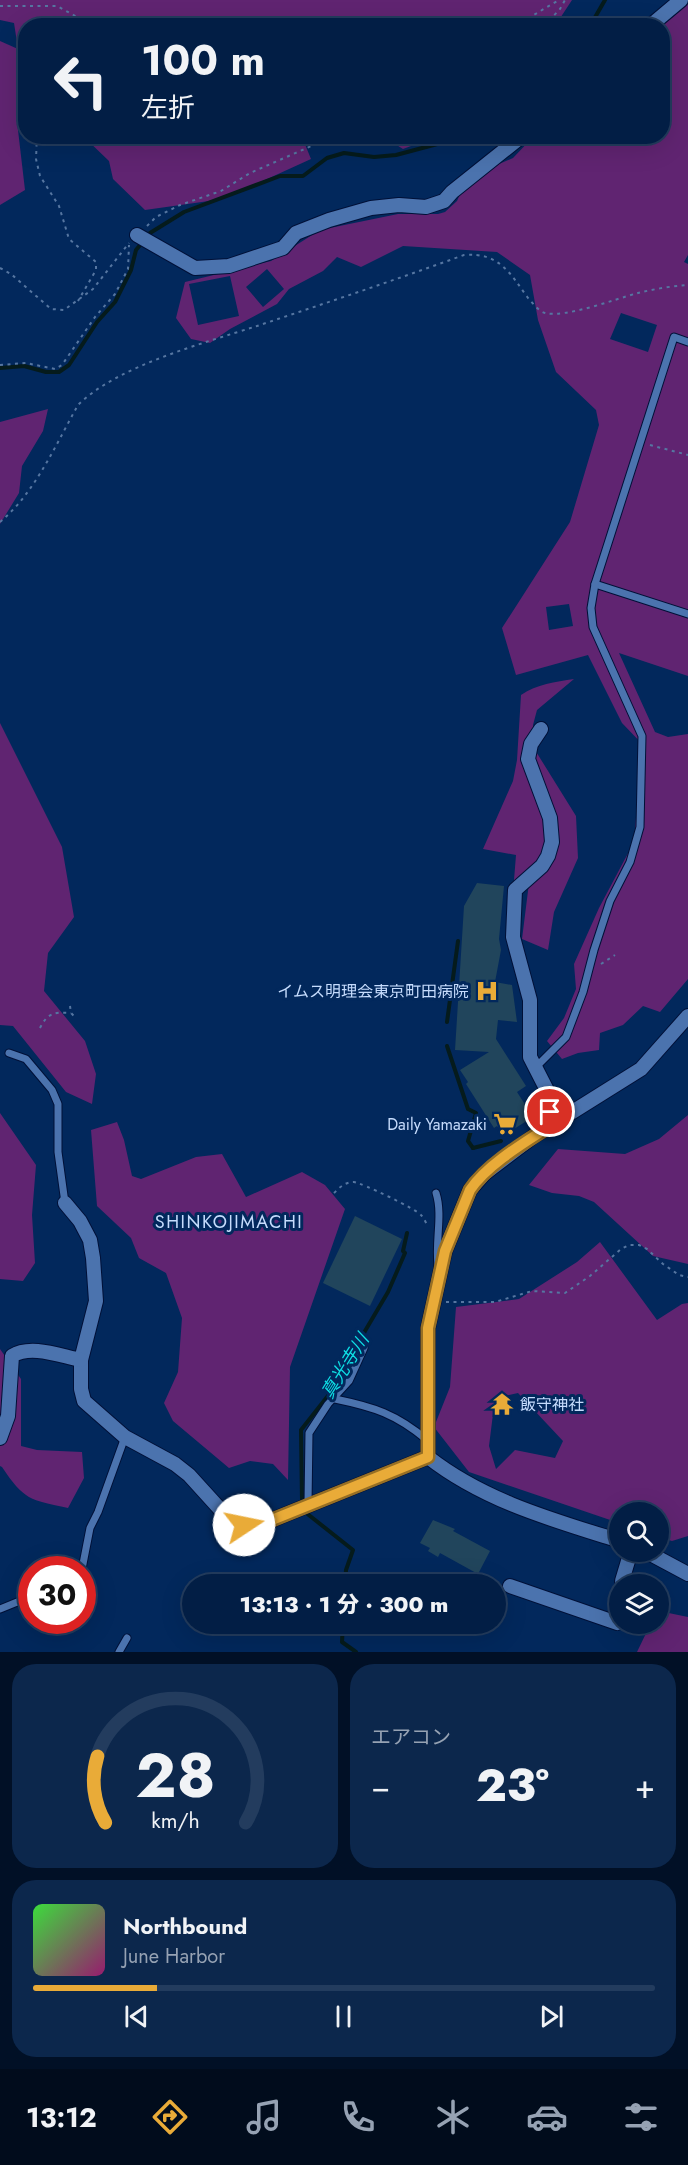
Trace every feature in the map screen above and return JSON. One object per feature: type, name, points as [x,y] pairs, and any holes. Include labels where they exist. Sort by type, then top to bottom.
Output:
[{"type":"street","points":[[660,18],[681,0]]},
{"type":"street","points":[[137,235],[195,268],[229,266],[283,248],[296,233],[330,220],[371,208],[399,205],[426,207],[444,201],[512,144]]},
{"type":"street","points":[[541,729],[531,744],[528,759],[550,818],[552,842],[542,866],[515,890],[513,937],[530,1000],[530,1057],[551,1098],[547,1128]]},
{"type":"street","points":[[428,1457],[428,1328],[432,1302],[445,1251],[470,1190],[495,1166],[547,1128],[641,1069],[688,1016]]},
{"type":"street","points":[[65,1203],[85,1230],[90,1240],[93,1258],[96,1301],[81,1360],[81,1389],[84,1401],[125,1437],[175,1464],[189,1475],[228,1518],[244,1525],[267,1522],[428,1457]]},
{"type":"street","points":[[0,1438],[8,1416],[12,1356],[28,1351],[81,1360]]},
{"type":"street","points":[[428,1457],[471,1485],[522,1509],[609,1537]]},
{"type":"street","points":[[666,1562],[688,1574]]},
{"type":"street","points":[[510,1586],[609,1620]]},
{"type":"lane","points":[[536,1067],[566,1037],[580,1000],[610,901],[630,862],[640,827],[642,736],[594,627],[591,608],[595,584],[674,337],[688,342]]},
{"type":"lane","points":[[595,584],[688,614]]},
{"type":"lane","points":[[9,1053],[26,1059],[52,1090],[58,1104],[58,1152],[65,1203]]},
{"type":"lane","points":[[435,1193],[439,1203],[436,1249],[439,1273]]},
{"type":"lane","points":[[308,1504],[309,1433],[328,1404],[349,1381],[364,1348]]},
{"type":"lane","points":[[335,1399],[378,1409],[401,1421],[428,1440]]},
{"type":"lane","points":[[85,1556],[90,1528],[125,1437]]},
{"type":"lane","points":[[0,1609],[18,1602]]},
{"type":"lane","points":[[119,1652],[127,1638]]},
{"type":"path","points":[[529,18],[559,0]]},
{"type":"path","points":[[552,18],[565,0]]},
{"type":"path","points":[[0,6],[57,6],[82,18]]},
{"type":"path","points":[[37,144],[36,159],[40,176],[59,206],[69,239],[96,262],[96,270],[78,301]]},
{"type":"path","points":[[137,235],[156,217],[180,205],[221,191],[259,169],[316,144]]},
{"type":"path","points":[[0,268],[11,274],[51,309],[64,310],[93,289],[129,243],[128,269],[115,294],[95,317],[62,365],[55,369],[26,363],[0,365]]},
{"type":"path","points":[[0,522],[17,507],[33,484],[78,405],[87,396],[121,376],[182,351],[464,255],[476,254],[488,257],[505,266],[543,313],[559,314],[640,292],[688,285]]},
{"type":"path","points":[[641,442],[688,456]]},
{"type":"path","points":[[70,1006],[71,1013],[76,1018]]},
{"type":"path","points":[[40,1028],[45,1018],[53,1013],[71,1013]]},
{"type":"path","points":[[334,1193],[342,1185],[353,1182],[364,1185],[421,1214],[428,1227],[428,1233]]},
{"type":"path","points":[[432,1302],[495,1302],[532,1291],[566,1293],[629,1245],[639,1245],[679,1275],[688,1277]]},
{"type":"shaded area","points":[[0,0],[572,0],[560,18],[18,18],[18,49],[14,23],[0,20]]},
{"type":"shaded area","points":[[682,0],[688,0],[688,255],[684,262],[688,264],[688,676],[619,653],[655,732],[668,737],[688,734],[688,979],[660,1012],[643,1006],[623,1025],[600,1033],[599,1050],[578,1053],[562,1059],[547,1041],[564,1018],[576,989],[574,964],[599,908],[634,842],[639,781],[646,748],[622,723],[588,655],[516,675],[502,628],[570,522],[599,425],[596,410],[556,372],[538,320],[530,275],[497,252],[403,246],[361,267],[337,257],[323,271],[289,289],[277,304],[230,329],[210,343],[191,339],[176,318],[185,282],[271,261],[320,230],[398,214],[445,212],[457,201],[461,192],[499,164],[513,158],[526,144],[670,144],[670,18],[665,18]],"holes":[[[267,269],[284,289],[263,307],[246,287]],[[230,276],[239,316],[198,325],[189,284]],[[621,313],[657,325],[648,352],[610,339]],[[569,604],[573,626],[549,630],[546,607]]]},
{"type":"shaded area","points":[[0,41],[18,49],[18,107],[16,113],[25,190],[0,205]]},
{"type":"shaded area","points":[[91,144],[305,144],[311,159],[223,199],[145,210],[113,179],[109,161]]},
{"type":"shaded area","points":[[395,144],[416,144],[403,149]]},
{"type":"shaded area","points":[[48,409],[43,431],[22,466],[19,493],[0,524],[0,422]]},
{"type":"shaded area","points":[[574,679],[537,710],[533,725],[535,750],[576,816],[578,858],[554,912],[548,950],[522,939],[529,883],[514,880],[516,855],[483,849],[513,781],[517,760],[521,695],[553,682]]},
{"type":"shaded area","points":[[0,723],[62,847],[74,917],[48,953],[44,991],[85,1041],[96,1074],[92,1104],[66,1092],[13,1026],[0,1025]]},
{"type":"shaded area","points":[[0,1113],[36,1165],[32,1215],[35,1263],[23,1281],[0,1279]]},
{"type":"shaded area","points":[[688,1115],[688,1264],[653,1256],[594,1202],[579,1196],[552,1193],[529,1185],[558,1149],[625,1154],[659,1139]]},
{"type":"shaded area","points":[[117,1122],[124,1140],[132,1176],[141,1179],[196,1157],[222,1154],[246,1197],[302,1172],[325,1185],[345,1209],[290,1367],[288,1480],[273,1464],[250,1461],[229,1468],[173,1421],[164,1403],[178,1372],[182,1318],[166,1273],[139,1258],[131,1238],[97,1206],[91,1130]]},
{"type":"shaded area","points":[[600,1242],[657,1320],[682,1304],[688,1303],[688,1536],[669,1540],[669,1502],[609,1502],[609,1520],[469,1472],[434,1427],[450,1387],[456,1307],[519,1299],[577,1262]],"holes":[[[518,1393],[563,1441],[555,1458],[515,1450],[496,1469],[489,1446],[495,1398]]]},
{"type":"shaded area","points":[[0,1349],[21,1379],[21,1446],[37,1450],[82,1452],[84,1478],[68,1508],[29,1497],[16,1486],[0,1466]]},
{"type":"shaded area","points":[[669,1613],[688,1617],[688,1652],[637,1652],[646,1634],[669,1634]]},
{"type":"building","name":"イムス明理会東京町田病院","points":[[477,883],[504,886],[499,939],[501,950],[495,982],[512,985],[517,1022],[498,1020],[496,1039],[526,1086],[517,1092],[533,1117],[506,1134],[497,1126],[494,1128],[466,1084],[468,1082],[460,1070],[489,1052],[455,1050],[464,906]]},
{"type":"building","points":[[355,1216],[402,1239],[370,1306],[323,1283]]},
{"type":"building","points":[[433,1520],[455,1529],[453,1531],[490,1551],[478,1574],[440,1553],[438,1557],[428,1551],[430,1548],[420,1543]]},
{"type":"waterway","points":[[595,18],[605,0]]},
{"type":"waterway","points":[[0,368],[24,366],[46,372],[59,372],[69,365],[97,322],[115,302],[131,270],[136,250],[150,233],[184,212],[280,176],[303,176],[327,158],[344,153],[374,157],[396,155],[437,144]]},
{"type":"waterway","points":[[447,1022],[458,941]]},
{"type":"waterway","points":[[447,1046],[468,1109],[476,1113],[468,1141],[473,1148]]},
{"type":"waterway","points":[[473,1148],[501,1141]]},
{"type":"waterway","name":"真光寺川","points":[[302,1500],[301,1430],[342,1378],[365,1331],[388,1292],[405,1253],[403,1251],[407,1233]]},
{"type":"waterway","name":"真光寺川","points":[[305,1512],[353,1550],[346,1574]]},
{"type":"waterway","name":"真光寺川","points":[[342,1634],[342,1642],[356,1652]]},
{"type":"place","name":"イムス明理会東京町田病院","points":[[487,991]]},
{"type":"place","name":"Daily Yamazaki","points":[[505,1124]]},
{"type":"place","name":"飯守神社","points":[[502,1404]]},
{"type":"district","name":"SHINKOJIMACHI","points":[[229,1222]]},
{"type":"route","points":[[244,1525],[267,1522],[428,1457],[428,1328],[445,1251],[475,1183],[547,1128],[550,1112]]}]
